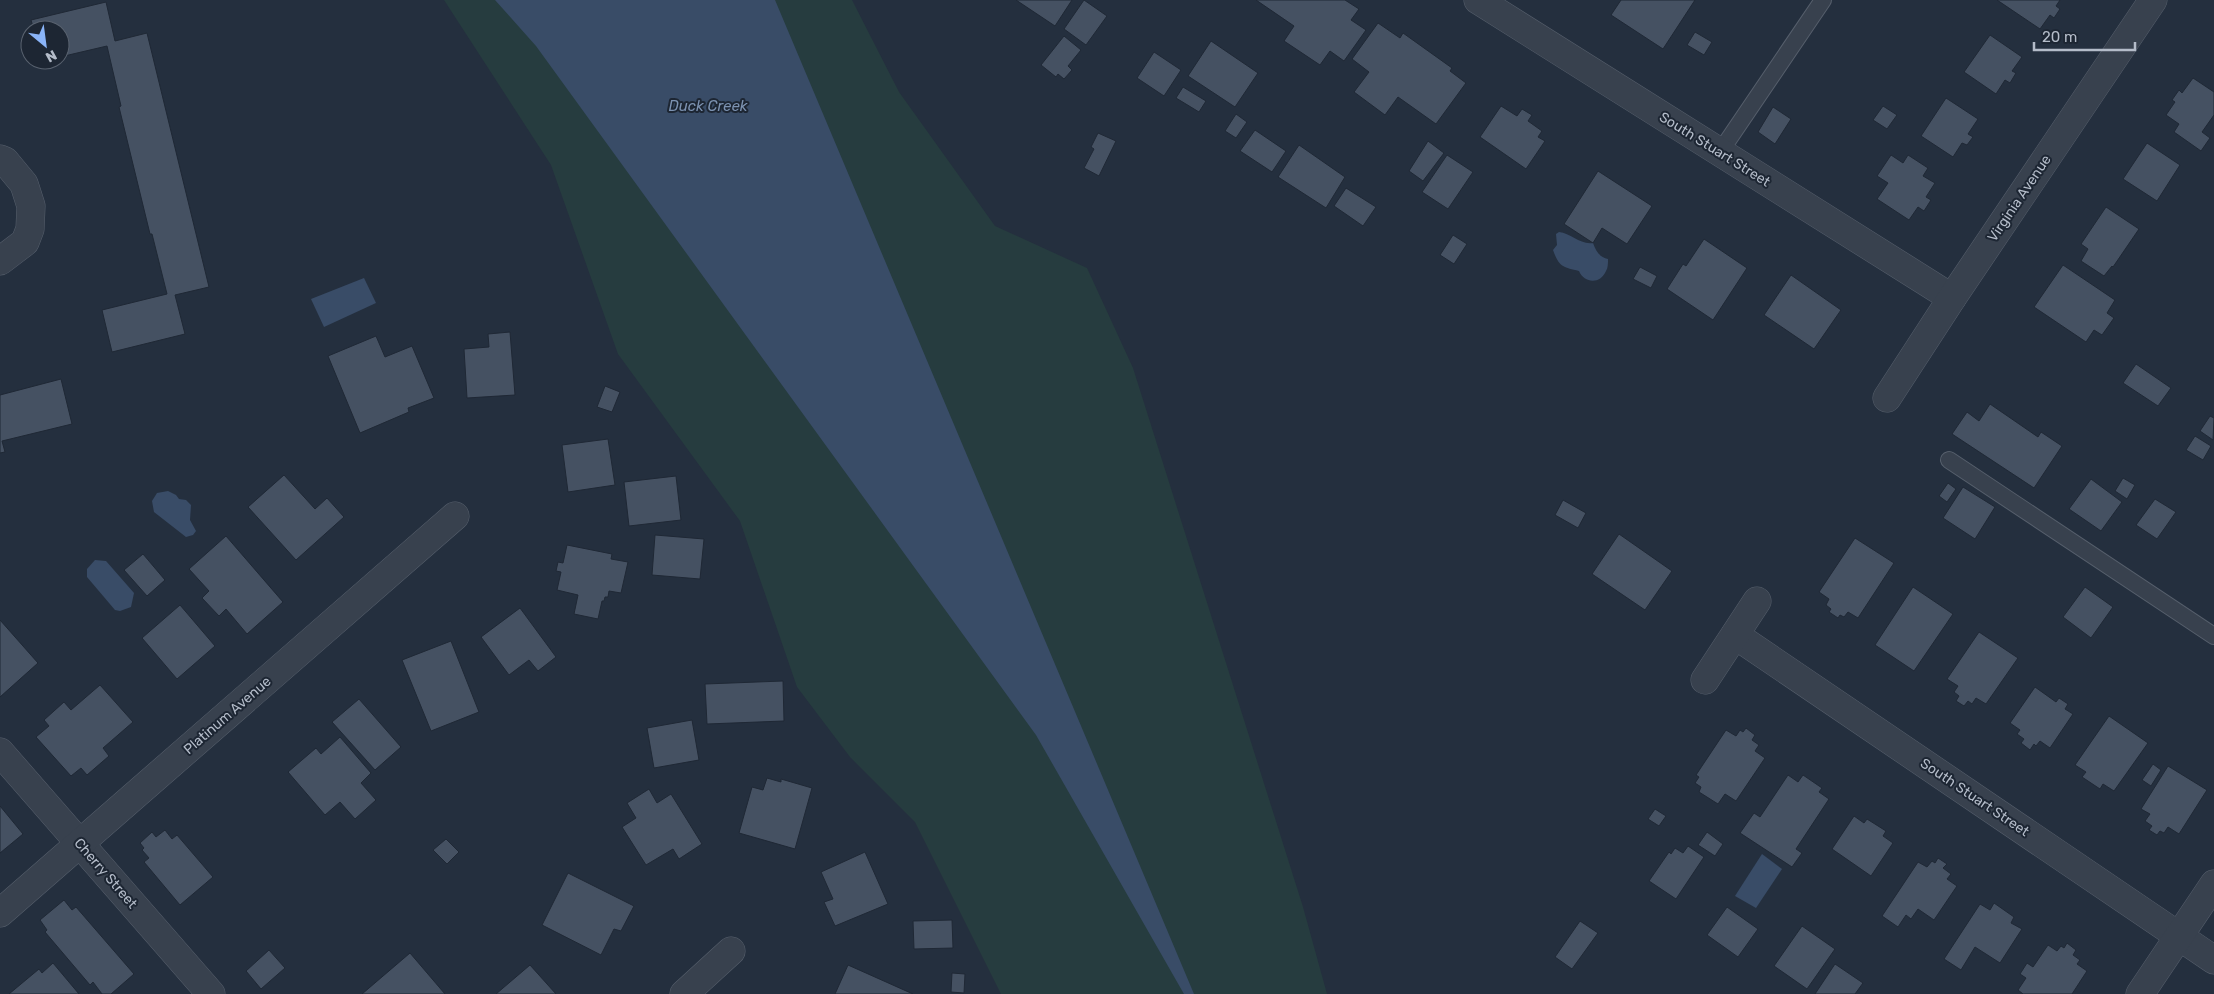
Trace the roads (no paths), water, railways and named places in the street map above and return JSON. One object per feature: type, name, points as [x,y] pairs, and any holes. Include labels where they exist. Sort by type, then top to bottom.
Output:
[{"type":"street","name":"Virginia Avenue","points":[[1888,398],[1952,298],[2154,0]]},
{"type":"street","name":"South Stuart Street","points":[[1495,4],[1720,152],[1952,298]]},
{"type":"street","points":[[0,159],[4,161],[24,184],[31,206],[30,229],[25,242],[0,261]]},
{"type":"street","name":"Platinum Avenue","points":[[0,913],[455,516]]},
{"type":"street","points":[[1705,680],[1757,601]]},
{"type":"street","name":"South Stuart Street","points":[[1735,636],[2214,960]]},
{"type":"street","name":"Cherry Street","points":[[0,752],[211,994]]},
{"type":"street","points":[[2140,994],[2214,884]]},
{"type":"street","points":[[684,994],[731,950]]},
{"type":"lane","points":[[1720,152],[1823,0]]},
{"type":"lane","points":[[1949,460],[2214,636]]},
{"type":"water","name":"Duck Creek","points":[[495,0],[775,0],[1194,994],[1184,994],[1036,735],[536,46]]},
{"type":"water","points":[[1559,232],[1584,242],[1593,243],[1598,253],[1608,259],[1607,268],[1600,279],[1588,280],[1579,271],[1565,267],[1557,260],[1553,250],[1557,245],[1556,234]]},
{"type":"water","points":[[364,278],[376,303],[324,327],[311,299]]},
{"type":"water","points":[[168,491],[179,499],[186,500],[191,505],[190,520],[196,531],[193,535],[186,537],[154,512],[152,501],[157,493]]},
{"type":"water","points":[[95,560],[106,561],[134,593],[131,607],[120,611],[115,610],[87,577],[87,569]]},
{"type":"water","points":[[1762,854],[1782,869],[1756,908],[1735,896]]}]
